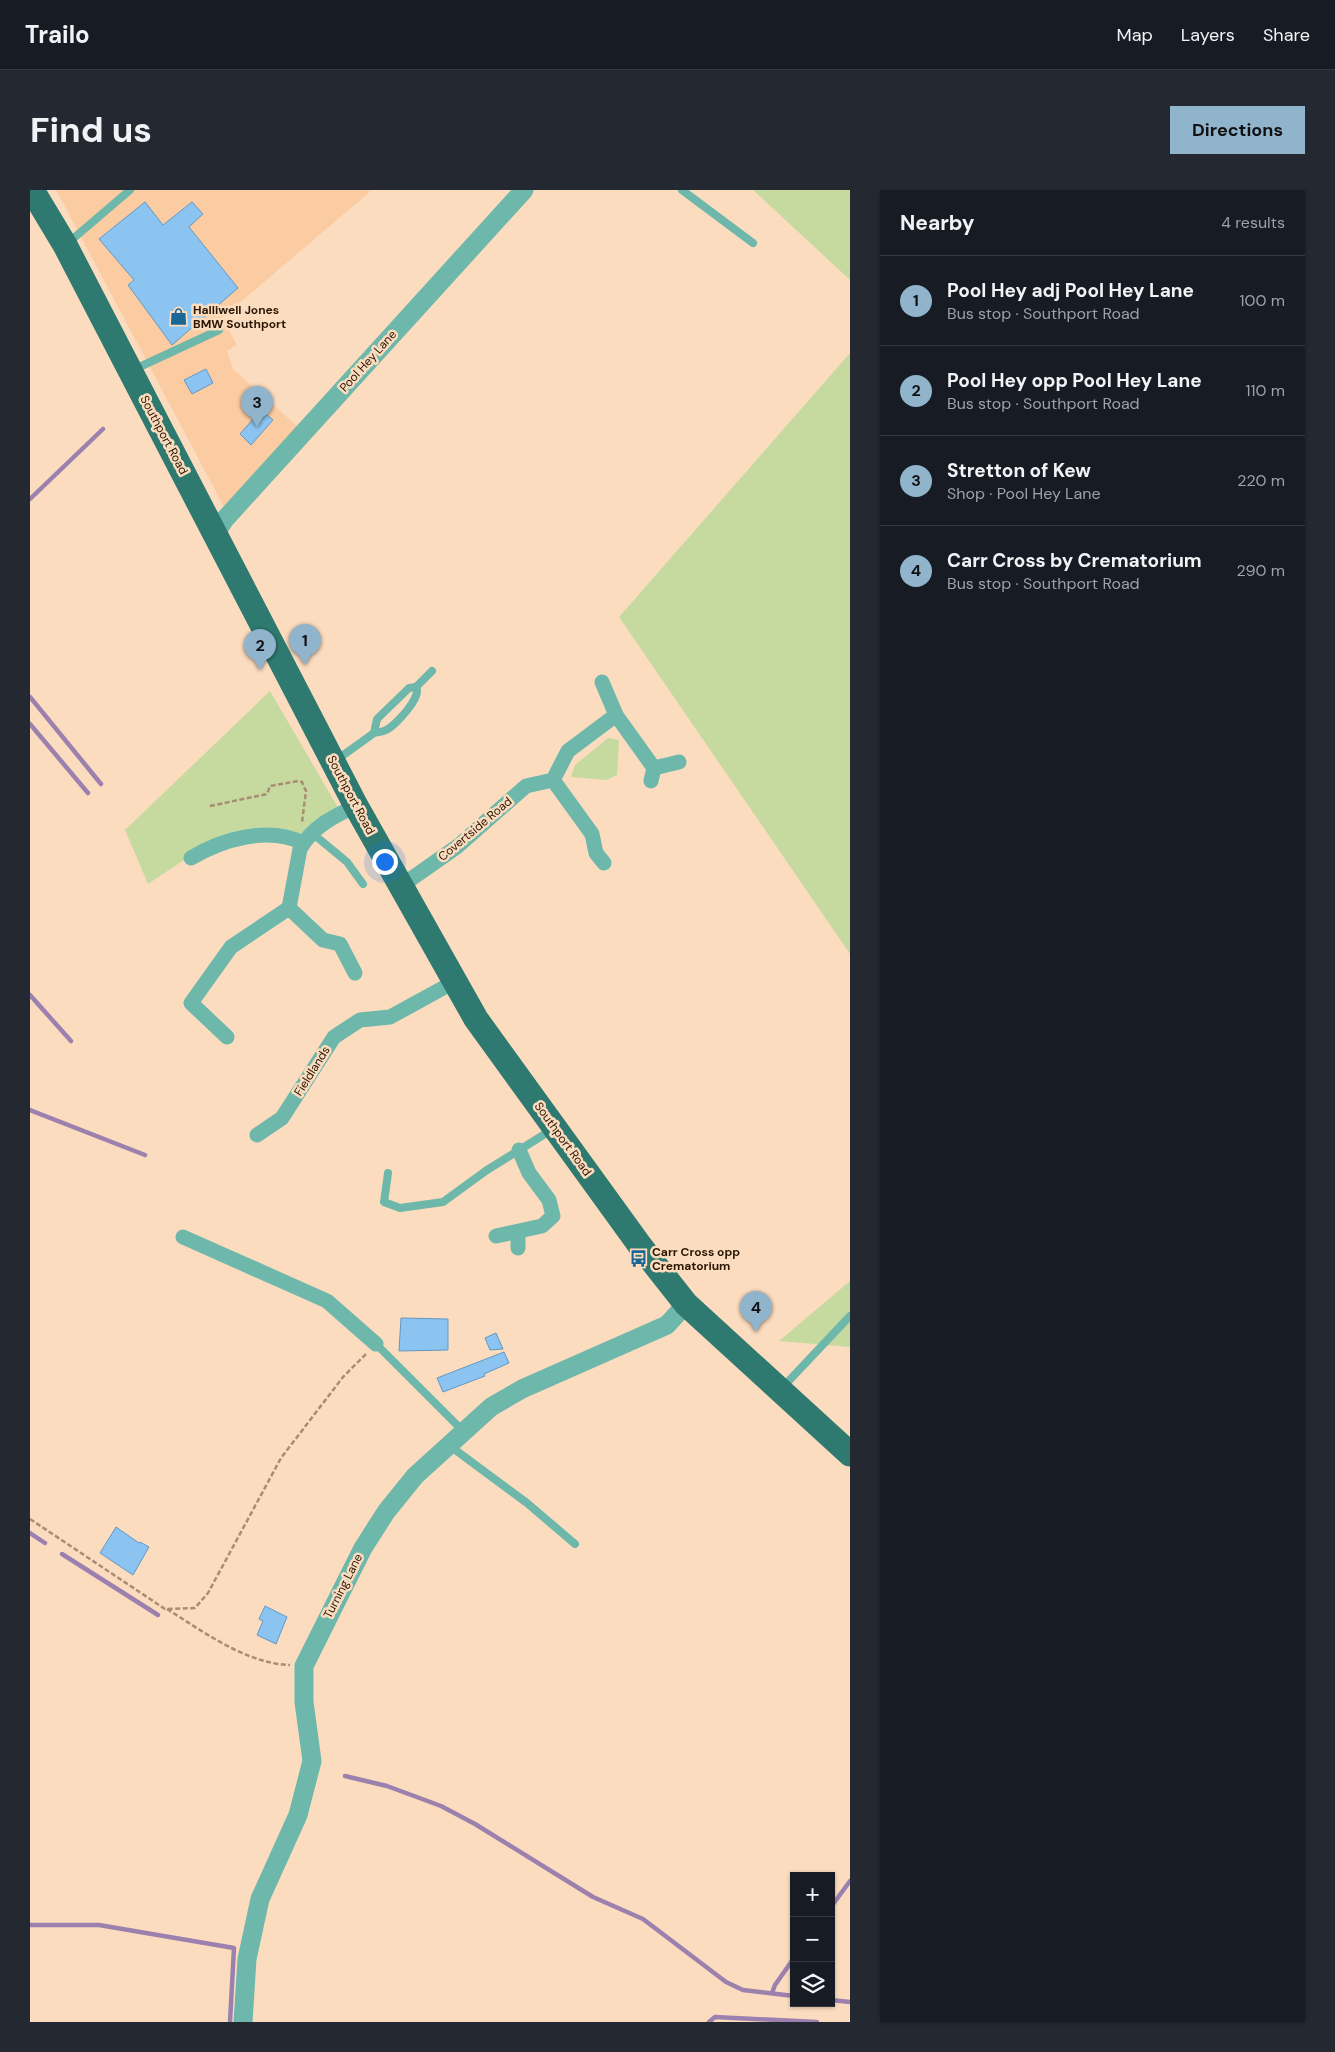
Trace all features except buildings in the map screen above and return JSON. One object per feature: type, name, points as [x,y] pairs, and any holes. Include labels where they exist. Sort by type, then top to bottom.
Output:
[{"type":"highway","name":"Southport Road","points":[[32,190],[65,245],[356,806],[476,1019],[641,1247],[686,1304],[850,1454]]},
{"type":"street","name":"Pool Hey Lane","points":[[215,534],[225,519],[524,190]]},
{"type":"street","points":[[602,682],[616,715],[645,753],[652,774],[679,762]]},
{"type":"street","points":[[604,863],[596,853],[592,834],[553,780],[568,751],[616,715]]},
{"type":"street","name":"Covertside Road","points":[[400,886],[458,846],[526,786],[553,780]]},
{"type":"street","points":[[227,1037],[192,1003],[231,947],[289,908],[300,848],[307,838],[323,823],[356,806]]},
{"type":"street","points":[[192,858],[205,850],[231,841],[271,834],[293,838],[307,838]]},
{"type":"street","points":[[289,908],[323,940],[340,944],[354,972]]},
{"type":"street","name":"Fieldlands","points":[[257,1135],[282,1118],[334,1036],[360,1020],[390,1017],[454,982]]},
{"type":"street","points":[[496,1236],[518,1240],[542,1226],[553,1216],[550,1200],[529,1173],[519,1150]]},
{"type":"street","points":[[183,1236],[327,1301],[376,1344]]},
{"type":"street","name":"Turning Lane","points":[[243,2022],[247,1959],[260,1899],[298,1815],[312,1761],[304,1702],[304,1666],[363,1548],[386,1512],[415,1476],[491,1407],[522,1389],[667,1325],[686,1304]]},
{"type":"lane","points":[[65,245],[130,190]]},
{"type":"lane","points":[[682,190],[752,243]]},
{"type":"lane","points":[[130,371],[218,330]]},
{"type":"lane","points":[[374,733],[377,719],[409,688],[416,687],[432,671]]},
{"type":"lane","points":[[333,762],[374,733],[386,730],[414,703],[418,694],[416,687]]},
{"type":"lane","points":[[307,838],[347,862],[363,884]]},
{"type":"lane","points":[[388,1172],[384,1202],[400,1208],[443,1202],[487,1170],[555,1128]]},
{"type":"lane","points":[[780,1390],[850,1316]]},
{"type":"lane","points":[[376,1344],[463,1431]]},
{"type":"lane","points":[[449,1444],[527,1503],[575,1544]]},
{"type":"path","points":[[210,806],[266,794],[270,786],[302,782],[306,791],[302,822],[307,838]]},
{"type":"path","points":[[165,1608],[195,1608],[208,1593],[281,1458],[343,1377],[376,1344]]},
{"type":"path","points":[[30,1519],[165,1608],[230,1647],[278,1665],[304,1666]]},
{"type":"shaded area","points":[[56,190],[372,190],[222,318],[237,345],[227,351],[233,369],[298,427],[224,507]]},
{"type":"green space","points":[[753,190],[850,190],[850,280]]},
{"type":"green space","points":[[850,353],[850,954],[619,617]]},
{"type":"green space","points":[[270,691],[340,811],[305,838],[271,832],[190,856],[148,884],[125,830]]},
{"type":"green space","points":[[608,738],[619,740],[617,775],[607,780],[571,777],[575,765]]},
{"type":"green space","points":[[850,1281],[850,1347],[779,1341]]},
{"type":"waterway","points":[[30,499],[103,429]]},
{"type":"waterway","points":[[30,697],[101,784]]},
{"type":"waterway","points":[[30,724],[88,793]]},
{"type":"waterway","points":[[30,995],[71,1041]]},
{"type":"waterway","points":[[30,1110],[145,1155]]},
{"type":"waterway","points":[[30,1533],[45,1543]]},
{"type":"waterway","points":[[62,1554],[158,1615]]},
{"type":"waterway","points":[[345,1776],[387,1786],[441,1806],[475,1824],[593,1897],[643,1919],[726,1982],[743,1990],[790,1996]]},
{"type":"waterway","points":[[835,1902],[850,1881]]},
{"type":"waterway","points":[[30,1925],[99,1925],[234,1948],[230,2022]]},
{"type":"waterway","points":[[772,1993],[775,1985],[791,1962]]},
{"type":"waterway","points":[[835,2000],[850,2002]]},
{"type":"waterway","points":[[709,2022],[715,2017],[817,2022]]},
{"type":"place","name":"Halliwell Jones BMW Southport","points":[[179,317]]},
{"type":"place","name":"Stretton of Kew","points":[[257,427]]},
{"type":"place","name":"Pool Hey adj Pool Hey Lane","points":[[305,665]]},
{"type":"place","name":"Pool Hey opp Pool Hey Lane","points":[[260,670]]},
{"type":"place","name":"Carr Cross opp Crematorium","points":[[638,1259]]},
{"type":"place","name":"Carr Cross by Crematorium","points":[[756,1332]]}]
